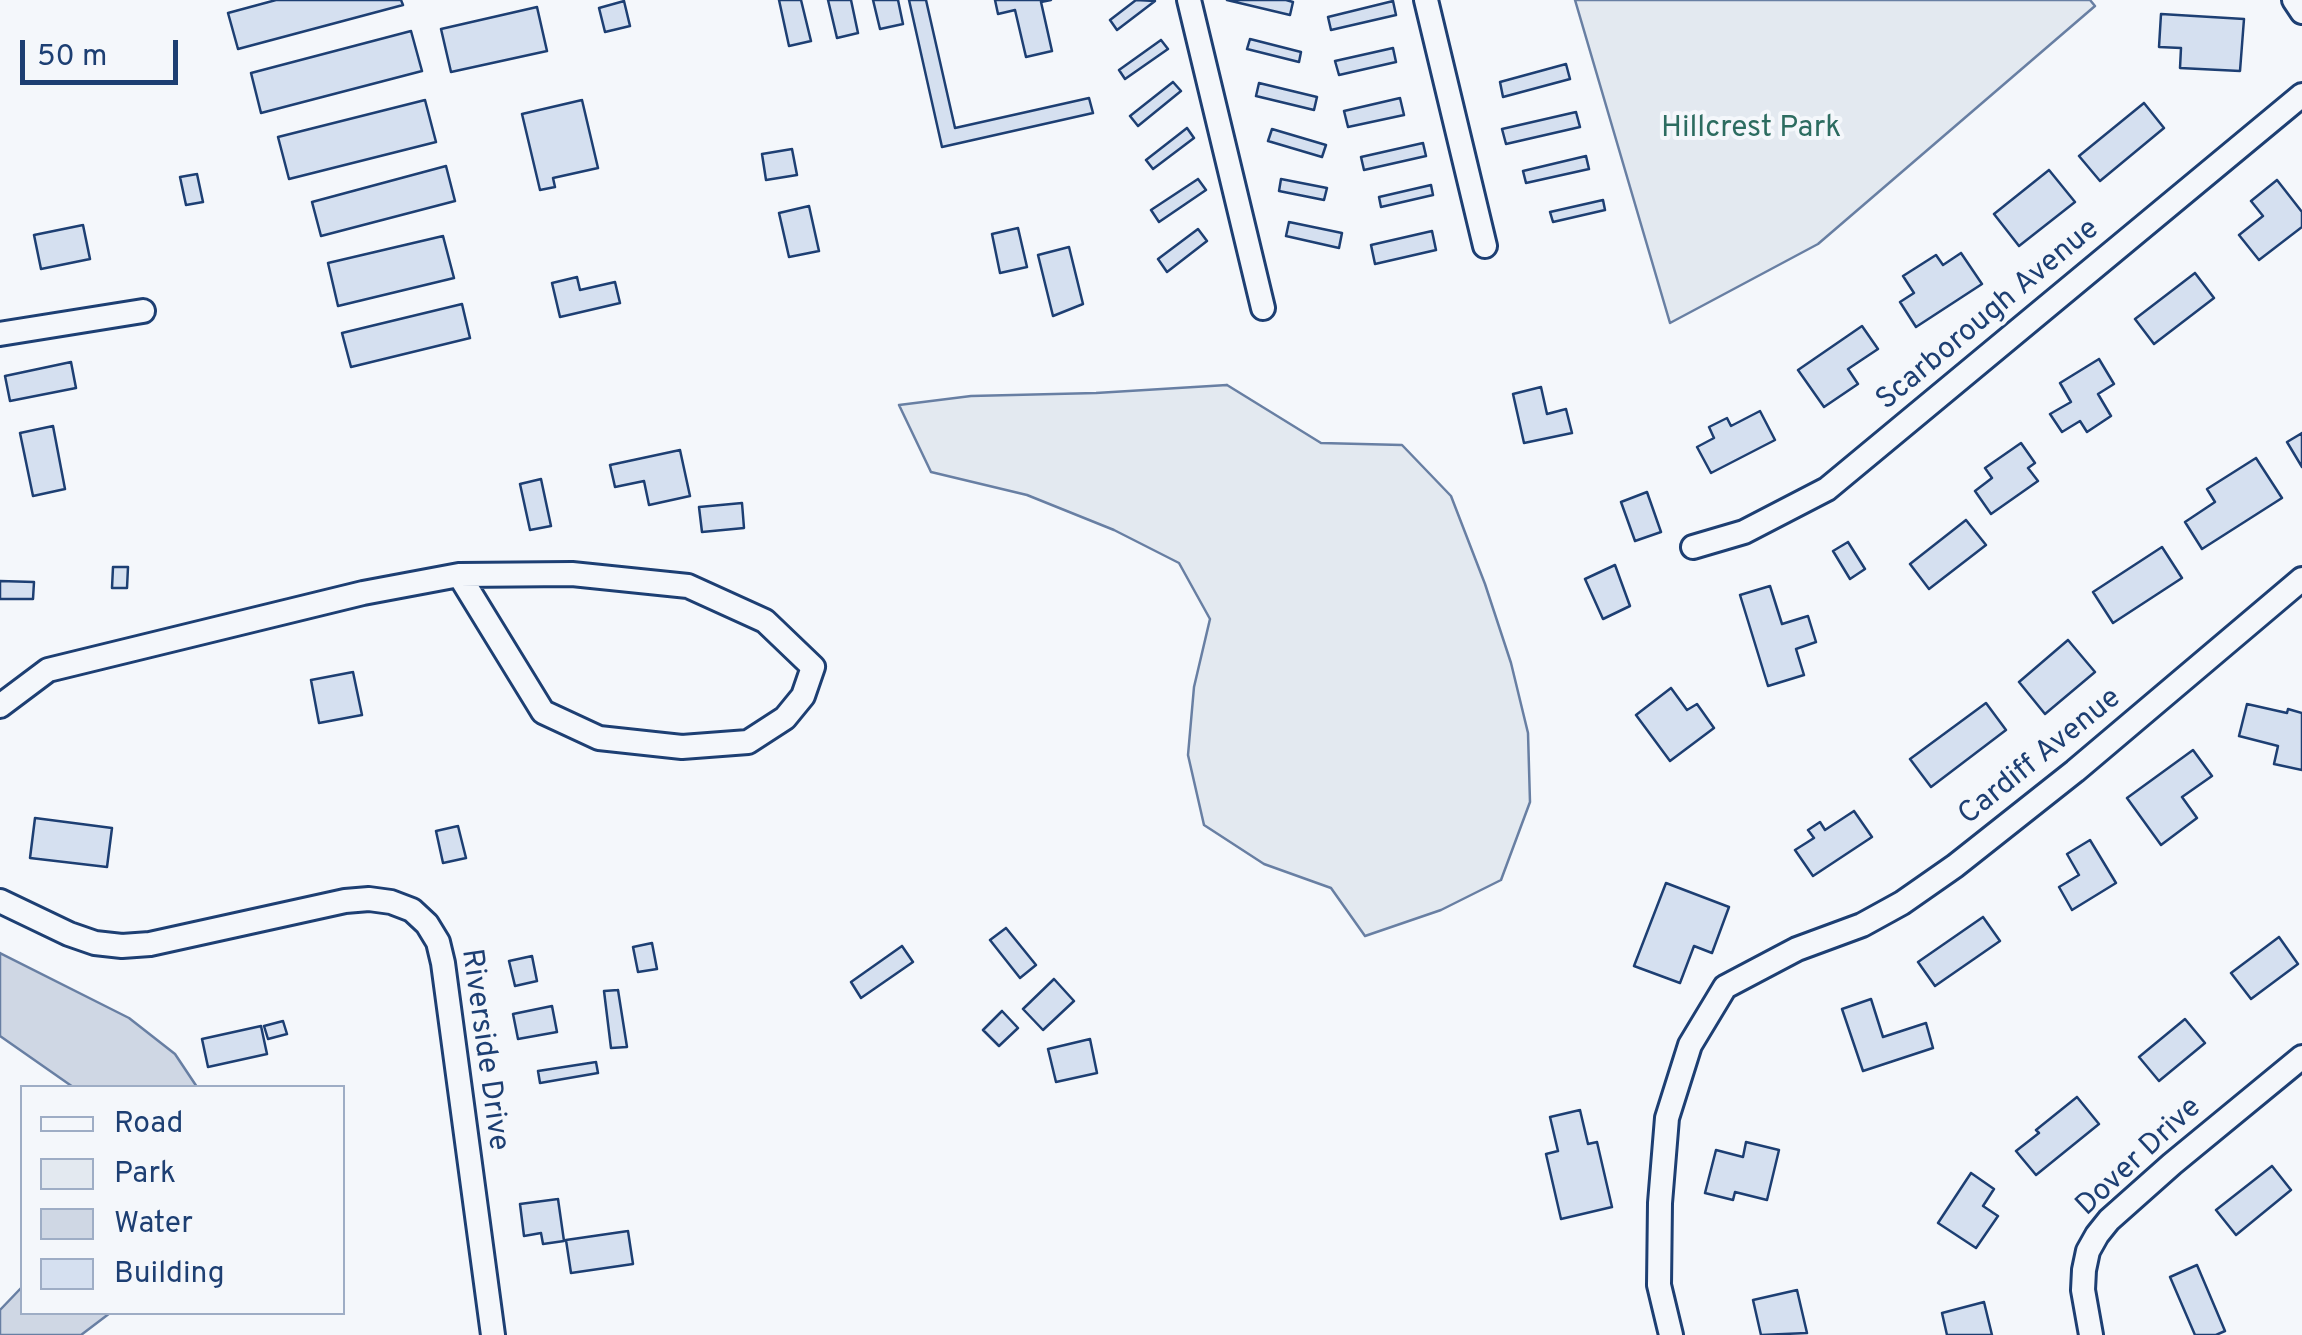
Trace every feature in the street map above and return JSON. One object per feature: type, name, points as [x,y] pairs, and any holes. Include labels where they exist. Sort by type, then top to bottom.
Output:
[{"type":"street","points":[[1190,0],[1263,308]]},
{"type":"street","points":[[1426,0],[1484,246]]},
{"type":"street","points":[[2294,0],[2302,12]]},
{"type":"street","name":"Scarborough Avenue","points":[[1692,547],[1744,532],[1827,489],[2302,95]]},
{"type":"street","points":[[0,334],[144,311]]},
{"type":"street","points":[[0,706],[48,670],[363,593],[458,575],[572,574],[688,586],[765,621],[813,667],[803,696],[785,718],[748,742],[682,747],[600,738],[543,712],[458,575]]},
{"type":"street","name":"Cardiff Avenue","points":[[1670,1335],[1660,1285],[1660,1202],[1667,1118],[1690,1044],[1724,988],[1796,949],[1862,926],[1956,866],[2075,772],[2301,581]]},
{"type":"street","name":"Riverside Drive","points":[[0,901],[68,934],[122,946],[150,944],[369,899],[412,910],[428,924],[443,963],[494,1335]]},
{"type":"street","name":"Dover Drive","points":[[2091,1335],[2084,1270],[2097,1235],[2172,1164],[2302,1057]]},
{"type":"green space","name":"Hillcrest Park","points":[[1575,0],[2090,0],[2095,6],[1818,244],[1670,323]]},
{"type":"green space","points":[[1227,385],[1321,443],[1402,445],[1451,496],[1511,663],[1528,733],[1530,802],[1501,880],[1441,910],[1365,936],[1331,888],[1264,864],[1204,825],[1188,755],[1194,687],[1210,619],[1179,563],[1114,530],[1027,495],[931,472],[899,405],[971,396]]},
{"type":"water","points":[[0,953],[129,1018],[175,1054],[196,1085],[70,1085],[0,1036]]},
{"type":"water","points":[[20,1289],[20,1315],[107,1315],[81,1335],[0,1335],[0,1310]]},
{"type":"building","points":[[276,0],[401,0],[403,5],[238,49],[228,13]]},
{"type":"building","points":[[779,0],[801,0],[811,41],[789,46]]},
{"type":"building","points":[[828,0],[851,0],[858,33],[837,38]]},
{"type":"building","points":[[873,0],[898,0],[903,24],[880,29]]},
{"type":"building","points":[[909,0],[926,0],[955,128],[1089,98],[1093,113],[942,147]]},
{"type":"building","points":[[995,0],[1051,0],[1041,2],[1052,51],[1026,57],[1015,10],[998,14]]},
{"type":"building","points":[[1136,0],[1155,1],[1117,30],[1110,20]]},
{"type":"building","points":[[1227,0],[1286,0],[1293,2],[1290,15]]},
{"type":"building","points":[[624,1],[630,26],[605,32],[599,8]]},
{"type":"building","points":[[1393,1],[1396,15],[1331,30],[1328,17]]},
{"type":"building","points":[[537,7],[547,51],[451,72],[441,29]]},
{"type":"building","points":[[2161,14],[2244,19],[2240,71],[2180,68],[2181,48],[2159,47]]},
{"type":"building","points":[[411,31],[422,71],[261,113],[251,73]]},
{"type":"building","points":[[1250,39],[1301,52],[1299,62],[1247,49]]},
{"type":"building","points":[[1161,40],[1168,49],[1125,79],[1119,70]]},
{"type":"building","points":[[1393,48],[1396,62],[1339,75],[1335,61]]},
{"type":"building","points":[[1566,64],[1570,79],[1503,97],[1500,82]]},
{"type":"building","points":[[1173,82],[1181,91],[1138,126],[1130,116]]},
{"type":"building","points":[[1259,83],[1317,97],[1314,110],[1256,96]]},
{"type":"building","points":[[1400,98],[1404,115],[1348,127],[1344,111]]},
{"type":"building","points":[[425,100],[436,142],[289,179],[278,137]]},
{"type":"building","points":[[582,100],[598,168],[553,178],[555,187],[540,190],[522,114]]},
{"type":"building","points":[[2144,103],[2164,128],[2100,181],[2079,156]]},
{"type":"building","points":[[1576,112],[1580,127],[1506,144],[1502,129]]},
{"type":"building","points":[[1187,128],[1194,138],[1153,169],[1146,160]]},
{"type":"building","points":[[1272,129],[1326,145],[1322,157],[1268,141]]},
{"type":"building","points":[[1423,143],[1426,156],[1364,170],[1361,157]]},
{"type":"building","points":[[792,149],[797,175],[766,180],[762,154]]},
{"type":"building","points":[[1586,156],[1589,169],[1526,183],[1523,171]]},
{"type":"building","points":[[446,166],[455,201],[321,236],[312,202]]},
{"type":"building","points":[[2049,170],[2075,202],[2019,246],[1994,214]]},
{"type":"building","points":[[197,174],[203,202],[186,205],[180,177]]},
{"type":"building","points":[[1198,179],[1206,190],[1159,222],[1151,210]]},
{"type":"building","points":[[1281,179],[1327,188],[1324,200],[1279,191]]},
{"type":"building","points":[[2277,180],[2302,212],[2302,227],[2259,260],[2239,235],[2263,216],[2251,201]]},
{"type":"building","points":[[1431,185],[1433,195],[1381,207],[1379,197]]},
{"type":"building","points":[[1603,200],[1605,210],[1553,222],[1550,212]]},
{"type":"building","points":[[809,206],[819,251],[789,257],[779,213]]},
{"type":"building","points":[[1289,222],[1342,233],[1339,248],[1286,236]]},
{"type":"building","points":[[83,225],[90,259],[41,269],[34,235]]},
{"type":"building","points":[[1018,228],[1027,267],[1000,273],[992,234]]},
{"type":"building","points":[[1198,229],[1207,241],[1167,272],[1158,259]]},
{"type":"building","points":[[1432,231],[1436,250],[1375,264],[1371,245]]},
{"type":"building","points":[[443,236],[454,278],[338,306],[328,263]]},
{"type":"building","points":[[1069,247],[1083,304],[1053,316],[1038,255]]},
{"type":"building","points":[[1961,253],[1982,284],[1916,327],[1900,302],[1914,293],[1903,276],[1936,255],[1943,265]]},
{"type":"building","points":[[2195,273],[2214,298],[2154,344],[2135,319]]},
{"type":"building","points":[[577,277],[580,290],[615,282],[620,303],[560,317],[552,283]]},
{"type":"building","points":[[462,304],[470,338],[351,367],[342,333]]},
{"type":"building","points":[[1862,326],[1878,349],[1848,369],[1858,384],[1824,407],[1798,370]]},
{"type":"building","points":[[2099,359],[2114,384],[2098,394],[2111,416],[2087,432],[2080,421],[2062,432],[2050,414],[2071,402],[2060,383]]},
{"type":"building","points":[[71,362],[76,388],[10,401],[5,376]]},
{"type":"building","points":[[1541,387],[1547,414],[1566,409],[1572,433],[1524,443],[1513,394]]},
{"type":"building","points":[[1760,411],[1775,440],[1711,473],[1697,447],[1714,438],[1709,427],[1727,418],[1731,426]]},
{"type":"building","points":[[53,426],[65,489],[33,496],[20,433]]},
{"type":"building","points":[[2302,433],[2302,467],[2287,442]]},
{"type":"building","points":[[2021,443],[2035,463],[2028,468],[2038,481],[1991,514],[1975,491],[1992,478],[1985,468]]},
{"type":"building","points":[[680,450],[690,496],[649,505],[644,481],[615,487],[610,465]]},
{"type":"building","points":[[2256,458],[2282,498],[2202,549],[2185,522],[2215,502],[2207,489]]},
{"type":"building","points":[[541,479],[551,526],[530,530],[520,484]]},
{"type":"building","points":[[1647,492],[1661,532],[1635,541],[1621,502]]},
{"type":"building","points":[[742,503],[744,528],[702,532],[699,507]]},
{"type":"building","points":[[1966,520],[1986,545],[1929,589],[1910,564]]},
{"type":"building","points":[[1848,542],[1865,569],[1850,579],[1833,551]]},
{"type":"building","points":[[2162,547],[2182,578],[2113,623],[2093,592]]},
{"type":"building","points":[[1615,565],[1630,606],[1603,619],[1585,579]]},
{"type":"building","points":[[113,567],[128,567],[127,588],[112,588]]},
{"type":"building","points":[[0,581],[34,582],[33,599],[0,599]]},
{"type":"building","points":[[1770,586],[1782,624],[1808,616],[1816,642],[1796,649],[1804,675],[1768,686],[1740,595]]},
{"type":"building","points":[[2068,640],[2095,672],[2045,714],[2019,682]]},
{"type":"building","points":[[353,672],[362,715],[319,723],[311,680]]},
{"type":"building","points":[[1671,688],[1687,710],[1697,704],[1714,728],[1670,761],[1636,715]]},
{"type":"building","points":[[1986,703],[2006,730],[1931,787],[1910,759]]},
{"type":"building","points":[[2247,704],[2302,713],[2302,770],[2274,764],[2278,746],[2239,736]]},
{"type":"building","points":[[2193,750],[2212,776],[2182,797],[2197,818],[2161,845],[2127,798]]},
{"type":"building","points":[[1854,811],[1872,837],[1813,876],[1795,850],[1814,838],[1808,830],[1820,822],[1825,830]]},
{"type":"building","points":[[35,818],[112,828],[107,867],[30,858]]},
{"type":"building","points":[[458,826],[466,858],[443,863],[436,831]]},
{"type":"building","points":[[2090,840],[2116,883],[2072,910],[2059,887],[2079,875],[2067,854]]},
{"type":"building","points":[[1666,883],[1729,907],[1712,953],[1694,946],[1680,983],[1634,966]]},
{"type":"building","points":[[1983,917],[2000,941],[1935,986],[1918,962]]},
{"type":"building","points":[[1006,928],[1036,965],[1020,978],[990,940]]},
{"type":"building","points":[[2279,937],[2298,964],[2251,999],[2231,973]]},
{"type":"building","points":[[652,943],[657,969],[638,972],[633,947]]},
{"type":"building","points":[[902,946],[913,962],[861,998],[851,982]]},
{"type":"building","points":[[532,956],[537,981],[515,986],[509,961]]},
{"type":"building","points":[[1054,979],[1074,1001],[1043,1030],[1023,1009]]},
{"type":"building","points":[[618,990],[627,1047],[611,1048],[604,991]]},
{"type":"building","points":[[1871,999],[1883,1037],[1926,1023],[1933,1048],[1863,1071],[1842,1009]]},
{"type":"building","points":[[552,1006],[557,1032],[518,1039],[513,1014]]},
{"type":"building","points":[[1002,1011],[1018,1028],[999,1046],[983,1030]]},
{"type":"building","points":[[2185,1019],[2205,1043],[2159,1081],[2139,1057]]},
{"type":"building","points":[[283,1021],[287,1034],[268,1039],[264,1026]]},
{"type":"building","points":[[261,1026],[267,1054],[208,1067],[202,1039]]},
{"type":"building","points":[[1090,1039],[1097,1073],[1056,1082],[1048,1049]]},
{"type":"building","points":[[596,1062],[598,1073],[540,1083],[538,1071]]},
{"type":"building","points":[[2077,1097],[2099,1124],[2036,1175],[2016,1151]]},
{"type":"building","points":[[1580,1110],[1588,1144],[1597,1142],[1612,1207],[1561,1219],[1546,1154],[1558,1151],[1550,1117]]},
{"type":"building","points":[[1746,1142],[1779,1150],[1767,1200],[1735,1192],[1733,1200],[1705,1193],[1716,1150],[1743,1157]]},
{"type":"building","points":[[2272,1166],[2291,1190],[2236,1235],[2216,1210]]},
{"type":"building","points":[[1971,1173],[1994,1189],[1983,1206],[1998,1216],[1976,1248],[1938,1223]]},
{"type":"building","points":[[558,1199],[564,1241],[543,1244],[541,1233],[524,1236],[520,1204]]},
{"type":"building","points":[[628,1231],[633,1264],[571,1273],[566,1240]]},
{"type":"building","points":[[2197,1265],[2225,1331],[2216,1335],[2195,1335],[2170,1277]]},
{"type":"building","points":[[1797,1290],[1807,1333],[1761,1335],[1753,1300]]},
{"type":"building","points":[[1984,1302],[1992,1335],[1947,1335],[1942,1313]]}]
